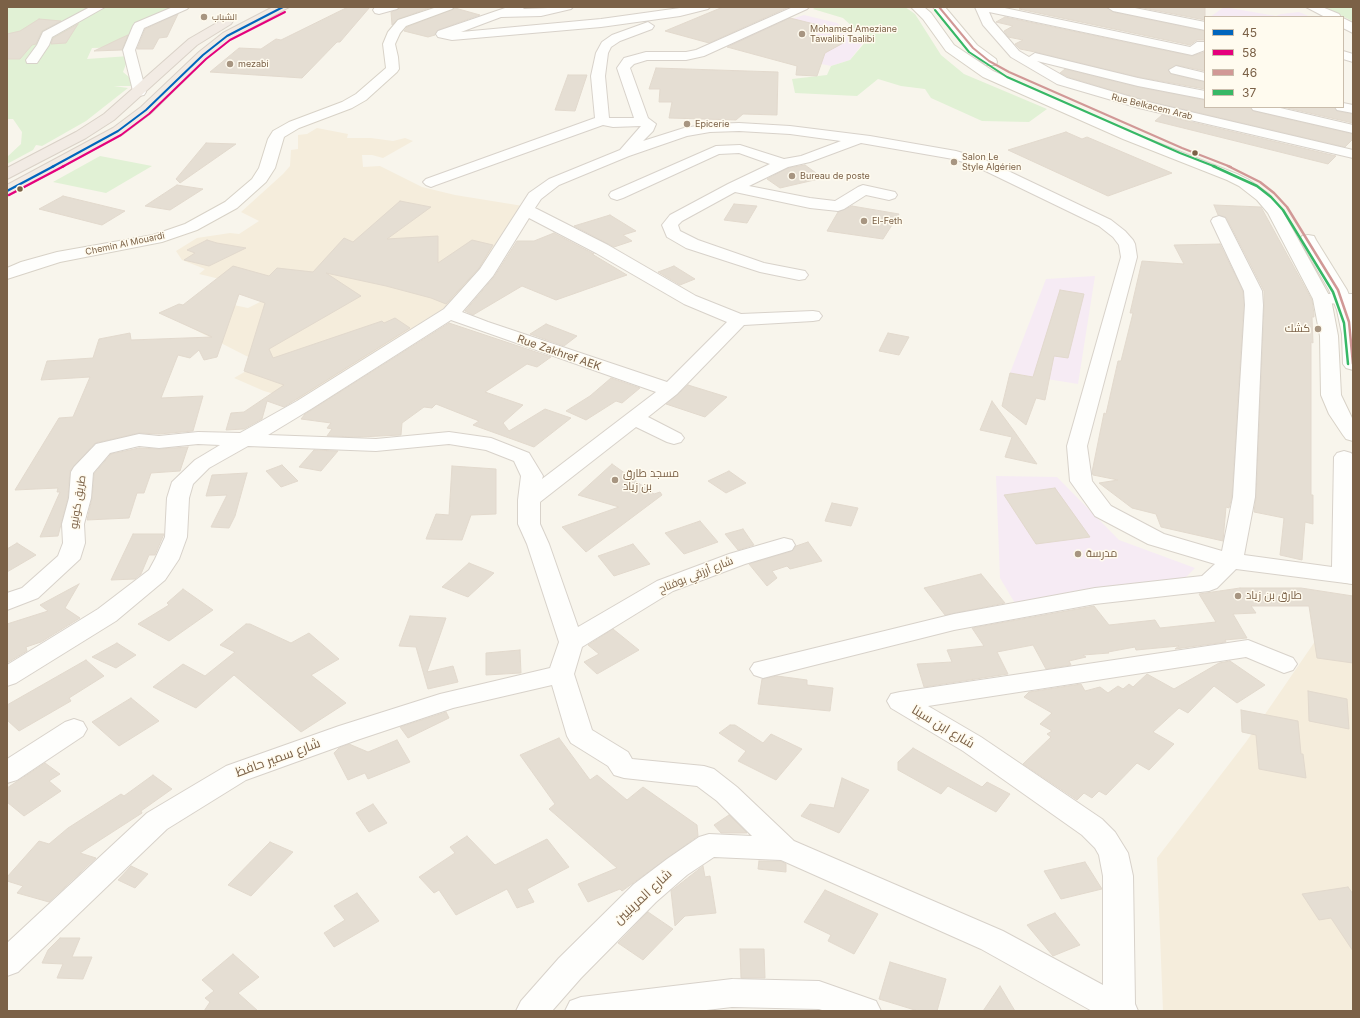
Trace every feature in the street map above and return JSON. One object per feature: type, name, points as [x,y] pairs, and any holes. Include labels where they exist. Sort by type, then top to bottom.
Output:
[{"type":"highway","points":[[7,174],[81,135],[116,112],[200,37],[222,23],[257,7]]},
{"type":"highway","points":[[7,191],[86,150],[129,124],[153,104],[203,55],[227,36],[259,18],[283,7]]},
{"type":"street","points":[[32,60],[43,45],[47,35],[72,20],[99,7]]},
{"type":"street","points":[[139,92],[129,50],[139,26],[183,7]]},
{"type":"street","points":[[379,10],[393,7]]},
{"type":"street","name":"Chemin Al Mouardi","points":[[7,274],[56,257],[156,239],[191,227],[231,205],[258,182],[267,168],[274,139],[278,134],[294,125],[347,105],[361,97],[392,69],[392,57],[389,44],[394,32],[402,24],[448,7]]},
{"type":"street","points":[[519,7],[442,34],[452,36],[601,23],[680,12],[704,7]]},
{"type":"street","points":[[500,13],[513,15],[567,7]]},
{"type":"street","points":[[642,121],[623,68],[629,61],[646,56],[686,56],[700,54],[803,7]]},
{"type":"street","points":[[917,7],[927,16],[950,48],[988,74],[1135,140],[1261,189],[1322,299],[1328,336],[1331,395],[1333,404],[1353,435]]},
{"type":"street","points":[[939,7],[973,48],[989,61],[1009,72],[1182,148],[1234,168],[1287,207],[1347,299],[1353,364]]},
{"type":"street","points":[[982,7],[1192,52],[1201,45],[1204,46]]},
{"type":"street","name":"Rue Belkacem Arab","points":[[982,7],[987,22],[1010,50],[1062,81],[1084,89],[1144,106],[1353,154]]},
{"type":"street","points":[[1113,7],[1204,26]]},
{"type":"street","points":[[1312,7],[1333,16]]},
{"type":"street","points":[[602,120],[598,76],[602,53],[606,45],[629,32],[677,18],[681,14],[680,12]]},
{"type":"street","points":[[1344,23],[1353,29]]},
{"type":"street","points":[[1010,50],[1138,82],[1204,95]]},
{"type":"street","points":[[1344,56],[1351,66]]},
{"type":"street","points":[[1176,70],[1204,77]]},
{"type":"street","points":[[1262,108],[1352,129]]},
{"type":"street","points":[[431,182],[602,120],[613,123],[642,121],[649,124],[648,128],[624,153]]},
{"type":"street","points":[[7,677],[107,615],[157,575],[167,559],[176,537],[178,498],[183,482],[202,464],[246,440],[304,405],[450,313],[459,305],[487,272],[535,196],[554,182],[624,153],[684,132],[710,128],[760,128],[859,139],[956,155],[978,162],[1105,223],[1120,234],[1127,244],[1129,257],[1077,446],[1081,481],[1103,511],[1156,539],[1231,561],[1350,576],[1344,457]]},
{"type":"street","points":[[799,275],[760,267],[700,247],[672,234],[670,225],[676,218],[733,187],[782,164],[805,159],[859,139]]},
{"type":"street","points":[[618,195],[716,150],[740,149],[782,164]]},
{"type":"street","points":[[733,187],[810,203],[838,206],[863,190],[890,195]]},
{"type":"street","points":[[527,210],[602,249],[690,300],[739,320],[813,316]]},
{"type":"street","points":[[763,669],[954,622],[1095,596],[1209,583],[1231,561],[1244,497],[1254,305],[1253,291],[1219,220]]},
{"type":"street","points":[[1322,299],[1347,299]]},
{"type":"street","name":"Rue Zakhref AEK","points":[[450,313],[482,326],[670,390]]},
{"type":"street","points":[[529,500],[670,390],[739,320]]},
{"type":"street","points":[[634,418],[674,438]]},
{"type":"street","name":"طريق كونيو","points":[[7,602],[30,593],[68,559],[74,543],[73,524],[80,498],[82,472],[103,448],[139,440],[159,442],[198,438],[376,445],[449,438],[491,444],[522,457],[532,476],[529,500],[529,524],[538,544],[571,642]]},
{"type":"street","name":"شارع أرزقي بوفتاح","points":[[571,642],[665,586],[737,559],[784,545]]},
{"type":"street","points":[[571,642],[561,674],[580,736],[618,759],[624,768],[704,776],[727,794],[784,849],[992,940],[1121,1011]]},
{"type":"street","name":"شارع ابن سينا","points":[[1121,1011],[1118,876],[1113,853],[1105,840],[1092,827],[972,744],[900,701],[1248,648],[1284,664]]},
{"type":"street","name":"شارع سمير حافظ","points":[[7,963],[157,821],[236,773],[348,733],[449,700],[561,674]]},
{"type":"street","points":[[7,773],[74,729]]},
{"type":"street","name":"شارع المرينيين","points":[[532,1011],[570,968],[645,893],[676,866],[709,846],[784,849]]},
{"type":"street","points":[[581,1011],[732,993],[819,995],[865,1011]]},
{"type":"shaded area","points":[[1224,7],[1276,16],[1211,16]]},
{"type":"shaded area","points":[[1299,12],[1309,16],[1276,16],[1281,14]]},
{"type":"shaded area","name":"Mohamed Ameziane Tawalibi Taalibi","points":[[804,15],[837,23],[862,44],[850,60],[831,66],[729,45],[772,25]]},
{"type":"shaded area","points":[[317,128],[348,134],[347,138],[371,138],[393,141],[405,138],[413,141],[383,158],[372,155],[362,155],[363,167],[380,166],[422,187],[455,195],[523,206],[460,300],[307,403],[264,391],[234,378],[260,363],[168,316],[200,298],[248,308],[278,293],[199,274],[205,269],[182,260],[176,251],[197,238],[230,233],[239,234],[259,221],[241,212],[290,166],[291,150],[298,149],[298,135],[307,134]]},
{"type":"shaded area","points":[[1095,276],[1078,384],[1010,373],[1046,279]]},
{"type":"shaded area","name":"مدرسة","points":[[996,476],[1057,477],[1119,540],[1195,568],[1184,579],[1099,587],[1016,605],[1000,578]]},
{"type":"shaded area","points":[[1344,599],[1353,601],[1353,1011],[1163,1011],[1157,858],[1246,742]]},
{"type":"green space","points":[[7,7],[180,7],[139,29],[127,47],[92,48],[87,59],[129,56],[123,72],[135,82],[132,86],[114,86],[128,88],[86,121],[42,146],[36,145],[33,150],[7,164],[7,157],[21,144],[22,132],[13,119],[7,119]]},
{"type":"green space","points":[[816,7],[905,7],[915,14],[941,55],[964,74],[1047,109],[1029,122],[982,121],[931,98],[925,89],[901,86],[878,79],[857,96],[795,93],[792,79],[827,75],[831,66],[850,60],[867,40],[843,18],[813,9]]},
{"type":"green space","points":[[1325,7],[1353,7],[1353,22]]},
{"type":"green space","points":[[100,156],[152,166],[106,193],[53,182]]},
{"type":"building","points":[[348,7],[370,7],[340,42],[337,42],[302,78],[210,72],[239,48],[261,49],[276,39],[281,40]]},
{"type":"building","points":[[400,7],[432,7],[398,19],[392,25],[391,12]]},
{"type":"building","points":[[723,7],[789,7],[709,43],[665,31]]},
{"type":"building","points":[[1024,7],[1106,7],[1113,12],[1204,31],[1204,40],[1197,40],[1190,45],[1019,9]]},
{"type":"building","points":[[1138,7],[1205,7],[1204,20]]},
{"type":"building","points":[[455,8],[480,15],[438,30],[435,35],[428,37],[404,31],[407,27]]},
{"type":"building","points":[[178,14],[167,37],[159,38],[153,49],[137,49],[145,29]]},
{"type":"building","points":[[1005,17],[1192,56],[1204,52],[1204,71],[1176,65],[1168,70],[1171,74],[1204,82],[1204,89],[1138,77],[1020,49],[1015,44],[1023,40],[1008,37],[1004,31],[1013,26],[996,22]]},
{"type":"building","name":"Mohamed Ameziane Tawalibi Taalibi","points":[[790,18],[826,27],[811,34],[845,42],[825,53],[817,76],[796,75],[797,66],[727,47]]},
{"type":"building","points":[[39,19],[61,21],[42,31],[36,44],[32,45],[20,59],[7,59],[7,34],[20,31]]},
{"type":"building","points":[[78,24],[66,43],[51,44],[53,38]]},
{"type":"building","points":[[128,35],[122,50],[94,51],[119,39]]},
{"type":"building","points":[[656,68],[778,72],[777,115],[743,114],[736,120],[669,118],[672,102],[659,102],[660,89],[649,89]]},
{"type":"building","points":[[1065,69],[1138,87],[1204,100],[1204,108],[1251,108],[1253,111],[1353,134],[1353,139],[1345,147],[1148,101],[1068,77],[1060,73]]},
{"type":"building","points":[[568,75],[587,75],[575,111],[555,110]]},
{"type":"building","points":[[1287,108],[1335,108],[1337,111],[1353,114],[1353,123]]},
{"type":"building","points":[[1162,115],[1336,156],[1328,164],[1155,121]]},
{"type":"building","points":[[1066,132],[1082,139],[1087,137],[1172,173],[1108,196],[1008,150]]},
{"type":"building","points":[[206,143],[236,144],[180,183],[176,179]]},
{"type":"building","name":"Bureau de poste","points":[[805,165],[823,178],[780,188],[767,179],[788,168]]},
{"type":"building","points":[[177,185],[203,189],[170,210],[145,206]]},
{"type":"building","points":[[63,196],[125,211],[102,225],[39,209]]},
{"type":"building","points":[[400,201],[431,207],[387,239],[438,236],[438,263],[472,240],[493,245],[479,268],[446,304],[431,298],[386,286],[326,273],[361,296],[269,349],[273,358],[382,321],[384,323],[395,318],[410,328],[284,407],[267,401],[262,419],[244,429],[226,430],[231,413],[244,412],[284,385],[244,371],[265,303],[239,294],[217,357],[204,360],[199,350],[190,358],[178,355],[161,398],[203,396],[193,431],[159,434],[139,433],[95,443],[70,471],[68,498],[58,536],[40,537],[60,492],[57,492],[58,488],[15,490],[59,418],[73,417],[90,377],[41,380],[47,361],[93,358],[99,339],[130,333],[131,340],[212,337],[159,313],[179,304],[183,305],[233,266],[269,276],[277,268],[313,272],[344,238],[353,242]]},
{"type":"building","points":[[734,204],[757,206],[747,223],[724,220]]},
{"type":"building","points":[[1214,205],[1261,207],[1312,300],[1314,314],[1314,317],[1312,317],[1313,343],[1311,342],[1311,495],[1313,495],[1313,524],[1305,522],[1302,560],[1280,555],[1284,518],[1254,512],[1256,497],[1264,291],[1226,217],[1218,215]]},
{"type":"building","name":"El-Feth","points":[[852,206],[899,214],[883,239],[827,231],[838,212]]},
{"type":"building","points":[[610,215],[636,231],[623,235],[632,241],[614,247],[574,226]]},
{"type":"building","points":[[554,233],[594,254],[592,254],[627,275],[556,300],[522,286],[473,315],[465,311],[494,277],[517,241],[534,241]]},
{"type":"building","points":[[207,240],[246,248],[209,266],[184,260],[195,253],[187,250]]},
{"type":"building","points":[[1220,244],[1243,291],[1244,305],[1232,497],[1229,508],[1226,507],[1223,541],[1161,527],[1156,514],[1132,508],[1099,483],[1118,480],[1093,475],[1092,472],[1104,413],[1106,414],[1118,361],[1121,361],[1133,313],[1130,313],[1142,261],[1184,264],[1174,245]]},
{"type":"building","points":[[674,266],[695,279],[680,285],[658,272]]},
{"type":"building","points":[[1060,290],[1084,294],[1068,358],[1054,356],[1045,400],[1036,398],[1026,425],[1002,406],[1010,373],[1033,377]]},
{"type":"building","points":[[449,323],[551,357],[537,367],[527,364],[485,392],[523,405],[503,423],[509,431],[545,409],[571,418],[534,447],[473,425],[479,421],[436,404],[432,408],[424,407],[402,423],[401,435],[360,437],[327,436],[332,429],[327,428],[331,423],[301,419],[305,414]]},
{"type":"building","points":[[546,324],[577,336],[564,346],[530,334]]},
{"type":"building","points":[[888,333],[909,337],[899,355],[879,351]]},
{"type":"building","points":[[611,378],[640,388],[622,403],[616,401],[586,420],[566,411],[590,396]]},
{"type":"building","points":[[688,385],[727,397],[705,417],[666,404]]},
{"type":"building","points":[[992,401],[1037,464],[1005,457],[1012,437],[980,430]]},
{"type":"building","points":[[188,447],[180,471],[151,473],[144,493],[137,493],[129,518],[87,520],[92,498],[94,474],[111,454],[139,448],[159,449]]},
{"type":"building","points":[[314,450],[338,451],[321,471],[299,467]]},
{"type":"building","points":[[612,464],[654,494],[660,492],[662,495],[586,552],[562,527],[619,507],[578,495]]},
{"type":"building","points":[[282,465],[298,481],[281,487],[266,471]]},
{"type":"building","points":[[452,466],[496,469],[496,514],[471,515],[462,540],[426,539],[436,514],[449,515]]},
{"type":"building","points":[[729,471],[746,483],[726,493],[708,481]]},
{"type":"building","points":[[247,473],[235,516],[229,528],[211,527],[227,495],[206,496],[212,475]]},
{"type":"building","points":[[1055,488],[1090,537],[1036,544],[1004,495]]},
{"type":"building","points":[[832,503],[858,508],[851,526],[825,521]]},
{"type":"building","points":[[700,521],[718,542],[684,554],[665,533]]},
{"type":"building","points":[[743,529],[754,545],[738,550],[725,534]]},
{"type":"building","points":[[133,534],[164,534],[155,555],[149,555],[141,574],[135,579],[111,580]]},
{"type":"building","points":[[808,542],[822,561],[790,569],[787,566],[772,571],[777,578],[767,586],[749,564],[792,551],[796,546]]},
{"type":"building","points":[[17,543],[36,555],[7,572],[7,549]]},
{"type":"building","points":[[633,544],[650,564],[614,576],[598,556]]},
{"type":"building","points":[[469,563],[494,573],[468,597],[442,587]]},
{"type":"building","points":[[981,574],[1005,603],[945,615],[924,588]]},
{"type":"building","points":[[79,584],[65,608],[80,618],[41,642],[26,647],[27,651],[7,663],[7,624],[48,611],[40,605]]},
{"type":"building","points":[[1240,588],[1301,588],[1353,596],[1353,663],[1317,658],[1309,606],[1251,606],[1256,613],[1233,614],[1247,638],[1225,640],[1226,642],[1175,649],[1179,646],[1136,650],[1135,647],[1108,652],[1109,653],[1083,655],[1086,657],[1069,661],[1071,665],[1046,669],[1033,645],[997,652],[1008,674],[924,687],[917,664],[952,662],[947,650],[984,646],[972,628],[1094,606],[1109,625],[1155,620],[1160,628],[1216,622],[1199,594]]},
{"type":"building","points":[[183,589],[213,610],[169,641],[138,624],[169,605],[167,603]]},
{"type":"building","points":[[410,616],[446,618],[427,672],[453,666],[458,682],[428,689],[416,647],[399,646]]},
{"type":"building","points":[[246,624],[250,624],[291,643],[309,633],[339,659],[311,675],[346,703],[301,732],[234,675],[196,708],[153,687],[183,664],[205,676],[235,652],[220,645]]},
{"type":"building","points":[[613,629],[639,650],[597,674],[584,662],[599,654],[588,645]]},
{"type":"building","points":[[117,643],[136,655],[116,668],[92,657]]},
{"type":"building","points":[[520,650],[521,673],[486,675],[486,653]]},
{"type":"building","points":[[86,660],[104,676],[69,698],[71,701],[19,731],[7,720],[7,705]]},
{"type":"building","points":[[1230,661],[1265,685],[1237,703],[1214,686],[1188,713],[1179,708],[1153,732],[1174,744],[1149,770],[1137,763],[1106,795],[1099,791],[1092,798],[1084,793],[1077,800],[1023,764],[1051,737],[1047,734],[1052,731],[1040,724],[1052,713],[1024,697],[1029,692],[1081,684],[1085,691],[1100,687],[1108,693],[1118,686],[1123,689],[1129,684],[1133,687],[1147,674],[1174,689],[1219,663]]},
{"type":"building","points":[[777,676],[807,680],[807,685],[833,688],[830,711],[758,704],[762,679]]},
{"type":"building","points":[[1308,691],[1347,699],[1349,729],[1309,721]]},
{"type":"building","points":[[131,698],[159,721],[119,746],[92,722]]},
{"type":"building","points":[[1241,710],[1298,721],[1301,754],[1303,754],[1306,778],[1259,769],[1256,735],[1242,732]]},
{"type":"building","points":[[446,712],[449,718],[408,738],[400,727]]},
{"type":"building","points":[[730,725],[735,725],[763,743],[771,734],[802,749],[776,780],[738,761],[746,751],[719,733]]},
{"type":"building","points":[[559,738],[590,780],[597,775],[627,800],[643,787],[697,825],[698,836],[622,891],[620,889],[588,902],[578,884],[617,868],[549,809],[555,804],[520,755]]},
{"type":"building","points":[[397,740],[410,762],[368,779],[365,773],[348,780],[334,753],[339,748],[349,744],[368,752]]},
{"type":"building","points":[[913,748],[982,787],[987,782],[1010,794],[996,812],[948,786],[941,794],[898,770],[898,762]]},
{"type":"building","points":[[45,763],[60,774],[49,781],[61,791],[24,816],[7,802],[7,788]]},
{"type":"building","points":[[153,775],[172,789],[141,811],[142,813],[80,853],[96,858],[49,902],[17,893],[23,886],[7,881],[7,877],[39,841],[49,844],[68,828],[121,794],[124,796]]},
{"type":"building","points":[[842,778],[869,790],[839,833],[801,816],[810,804],[834,808]]},
{"type":"building","points":[[373,804],[387,823],[369,832],[356,813]]},
{"type":"building","points":[[729,815],[747,833],[721,833],[714,825]]},
{"type":"building","points":[[467,836],[495,865],[547,839],[569,867],[527,889],[534,902],[517,908],[507,889],[456,915],[439,890],[434,893],[419,877],[455,853],[450,847]]},
{"type":"building","points":[[270,842],[293,852],[251,896],[228,885]]},
{"type":"building","points":[[759,861],[781,861],[786,864],[786,872],[758,869]]},
{"type":"building","points":[[1085,862],[1102,889],[1061,899],[1044,871]]},
{"type":"building","points":[[131,866],[148,874],[135,888],[118,880]]},
{"type":"building","points":[[703,866],[705,877],[710,876],[716,913],[685,916],[675,926],[671,891]]},
{"type":"building","points":[[1348,887],[1353,894],[1353,951],[1331,918],[1319,920],[1302,894]]},
{"type":"building","points":[[825,890],[878,914],[854,954],[828,941],[831,935],[804,922]]},
{"type":"building","points":[[357,893],[379,921],[334,947],[324,933],[345,920],[334,906]]},
{"type":"building","points":[[648,912],[673,929],[643,960],[618,943]]},
{"type":"building","points":[[1055,913],[1080,945],[1053,956],[1027,925]]},
{"type":"building","points":[[60,938],[80,938],[72,957],[92,957],[83,979],[57,978],[63,964],[42,963],[48,950]]},
{"type":"building","points":[[740,949],[764,949],[765,978],[741,978]]},
{"type":"building","points":[[233,954],[259,977],[238,993],[258,1011],[204,1011],[210,1002],[205,998],[214,991],[202,980]]},
{"type":"building","points":[[890,962],[946,979],[937,1011],[918,1011],[879,999]]},
{"type":"building","points":[[1000,986],[1015,1011],[983,1011]]},
{"type":"transit line","name":"45","points":[[7,191],[118,131],[146,110],[203,55],[227,36],[283,7]]},
{"type":"transit line","name":"46","points":[[939,7],[973,48],[989,61],[1009,72],[1182,148],[1234,168],[1260,182],[1274,193],[1287,207],[1338,290],[1349,322],[1353,364]]},
{"type":"transit line","name":"37","points":[[935,10],[969,52],[1007,77],[1180,153],[1232,173],[1257,186],[1271,197],[1283,210],[1333,292],[1344,323],[1348,364]]},
{"type":"transit line","name":"58","points":[[9,195],[121,135],[149,114],[206,59],[230,40],[285,12]]},
{"type":"place","name":"الشباب","points":[[204,17]]},
{"type":"place","name":"Mohamed Ameziane Tawalibi Taalibi","points":[[802,34]]},
{"type":"place","name":"mezabi","points":[[230,64]]},
{"type":"place","name":"Epicerie","points":[[687,124]]},
{"type":"place","name":"Salon Le Style Algérien","points":[[954,162]]},
{"type":"place","name":"Bureau de poste","points":[[792,176]]},
{"type":"place","name":"El-Feth","points":[[864,221]]},
{"type":"place","name":"كشك","points":[[1318,329]]},
{"type":"place","name":"مسجد طارق بن زياد","points":[[615,480]]},
{"type":"place","name":"مدرسة","points":[[1078,554]]},
{"type":"place","name":"طارق بن زياد","points":[[1238,596]]}]
